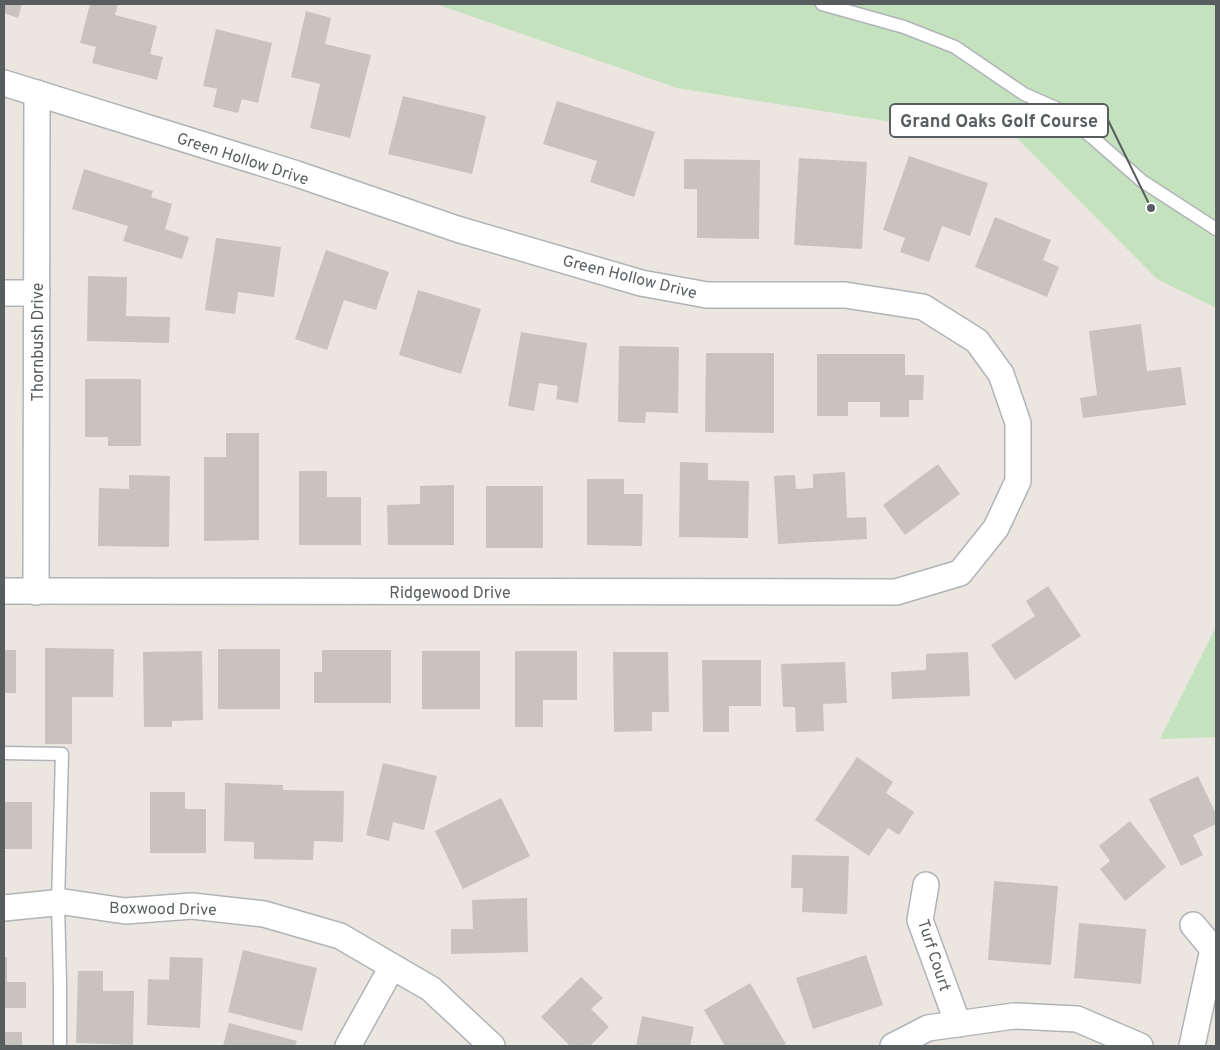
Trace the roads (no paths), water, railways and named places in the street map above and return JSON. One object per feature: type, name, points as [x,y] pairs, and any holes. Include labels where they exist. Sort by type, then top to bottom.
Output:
[{"type":"street","name":"Green Hollow Drive","points":[[4,83],[296,174],[457,229],[641,282],[707,295],[845,295],[924,307],[977,342],[1001,374],[1018,423],[1018,481],[996,528],[960,574],[896,592]]},
{"type":"street","name":"Thornbush Drive","points":[[36,592],[37,93]]},
{"type":"street","points":[[4,292],[37,293]]},
{"type":"street","name":"Ridgewood Drive","points":[[4,591],[896,592]]},
{"type":"street","name":"Turf Court","points":[[926,885],[920,920],[958,1024]]},
{"type":"street","name":"Boxwood Drive","points":[[4,908],[64,902],[124,911],[192,906],[264,914],[340,936],[431,989],[492,1046]]},
{"type":"street","points":[[1192,1046],[1214,949],[1193,925]]},
{"type":"street","points":[[348,1046],[392,967]]},
{"type":"street","points":[[892,1046],[928,1028],[1014,1016],[1077,1019],[1140,1046]]},
{"type":"lane","points":[[822,4],[904,27],[955,47],[1024,94],[1056,108],[1142,181],[1216,229]]},
{"type":"lane","points":[[4,753],[62,754],[58,903],[60,1046]]},
{"type":"place","name":"Grand Oaks Golf Course","points":[[1151,208]]}]
